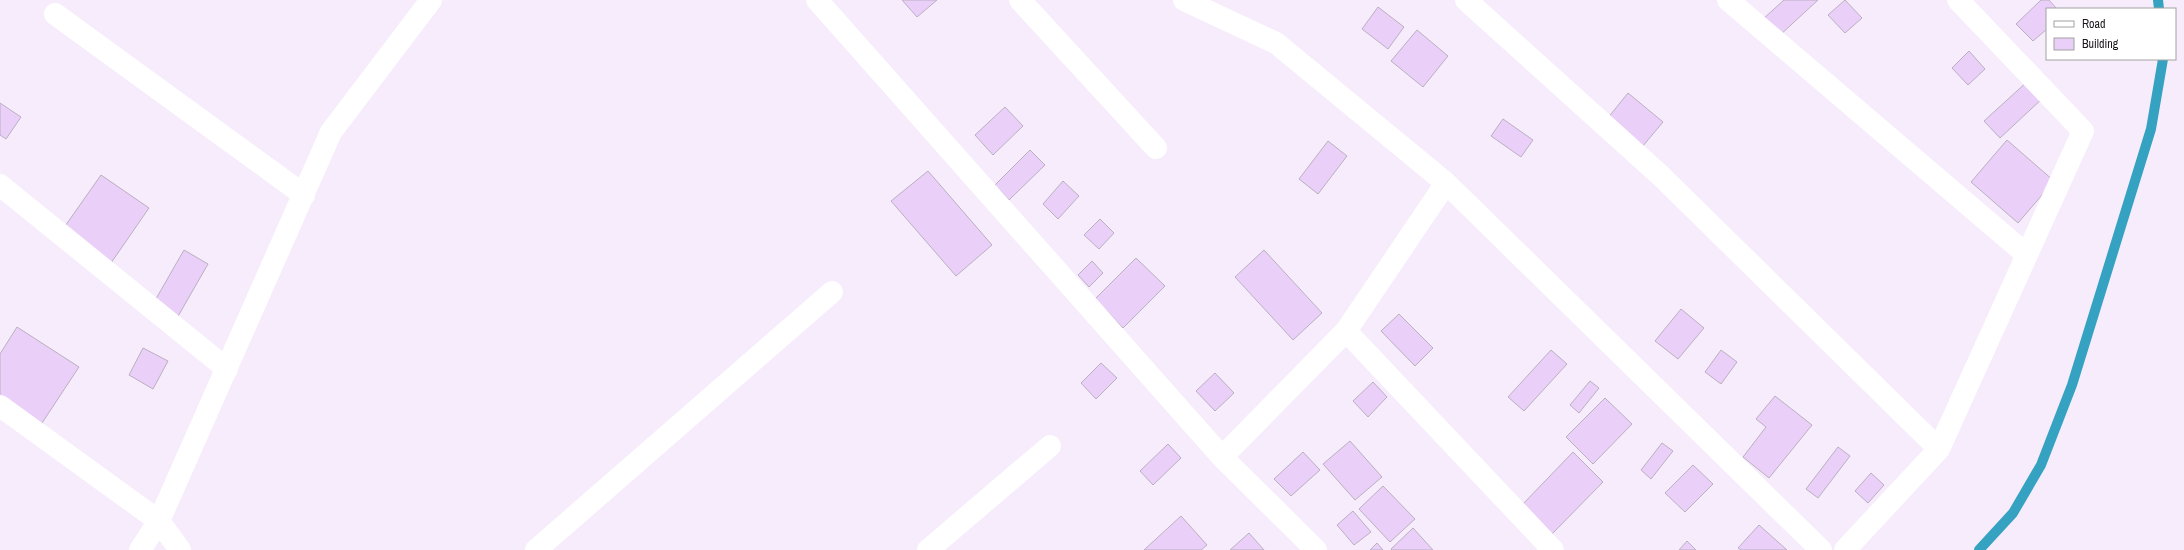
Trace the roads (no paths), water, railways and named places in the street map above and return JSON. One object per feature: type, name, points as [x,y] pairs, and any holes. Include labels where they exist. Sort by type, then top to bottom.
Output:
[{"type":"street","points":[[140,550],[159,521],[331,132],[431,0]]},
{"type":"street","points":[[817,0],[1222,457],[1316,550]]},
{"type":"street","points":[[1020,0],[1156,148]]},
{"type":"street","points":[[1184,0],[1276,43],[1446,183],[1821,550]]},
{"type":"street","points":[[1466,0],[1661,176],[1939,450]]},
{"type":"street","points":[[1728,0],[2027,255]]},
{"type":"street","points":[[1845,550],[1939,450],[2083,131],[1958,0]]},
{"type":"street","points":[[55,14],[304,195]]},
{"type":"street","points":[[1222,457],[1346,331],[1446,183]]},
{"type":"street","points":[[0,185],[227,369]]},
{"type":"street","points":[[536,550],[832,292]]},
{"type":"street","points":[[1346,331],[1553,550]]},
{"type":"street","points":[[0,406],[159,521],[180,550]]},
{"type":"street","points":[[928,550],[1050,446]]},
{"type":"waterway","points":[[2158,0],[2159,8]]},
{"type":"waterway","points":[[1979,550],[2013,513],[2041,465],[2072,385],[2151,129],[2163,60]]}]
